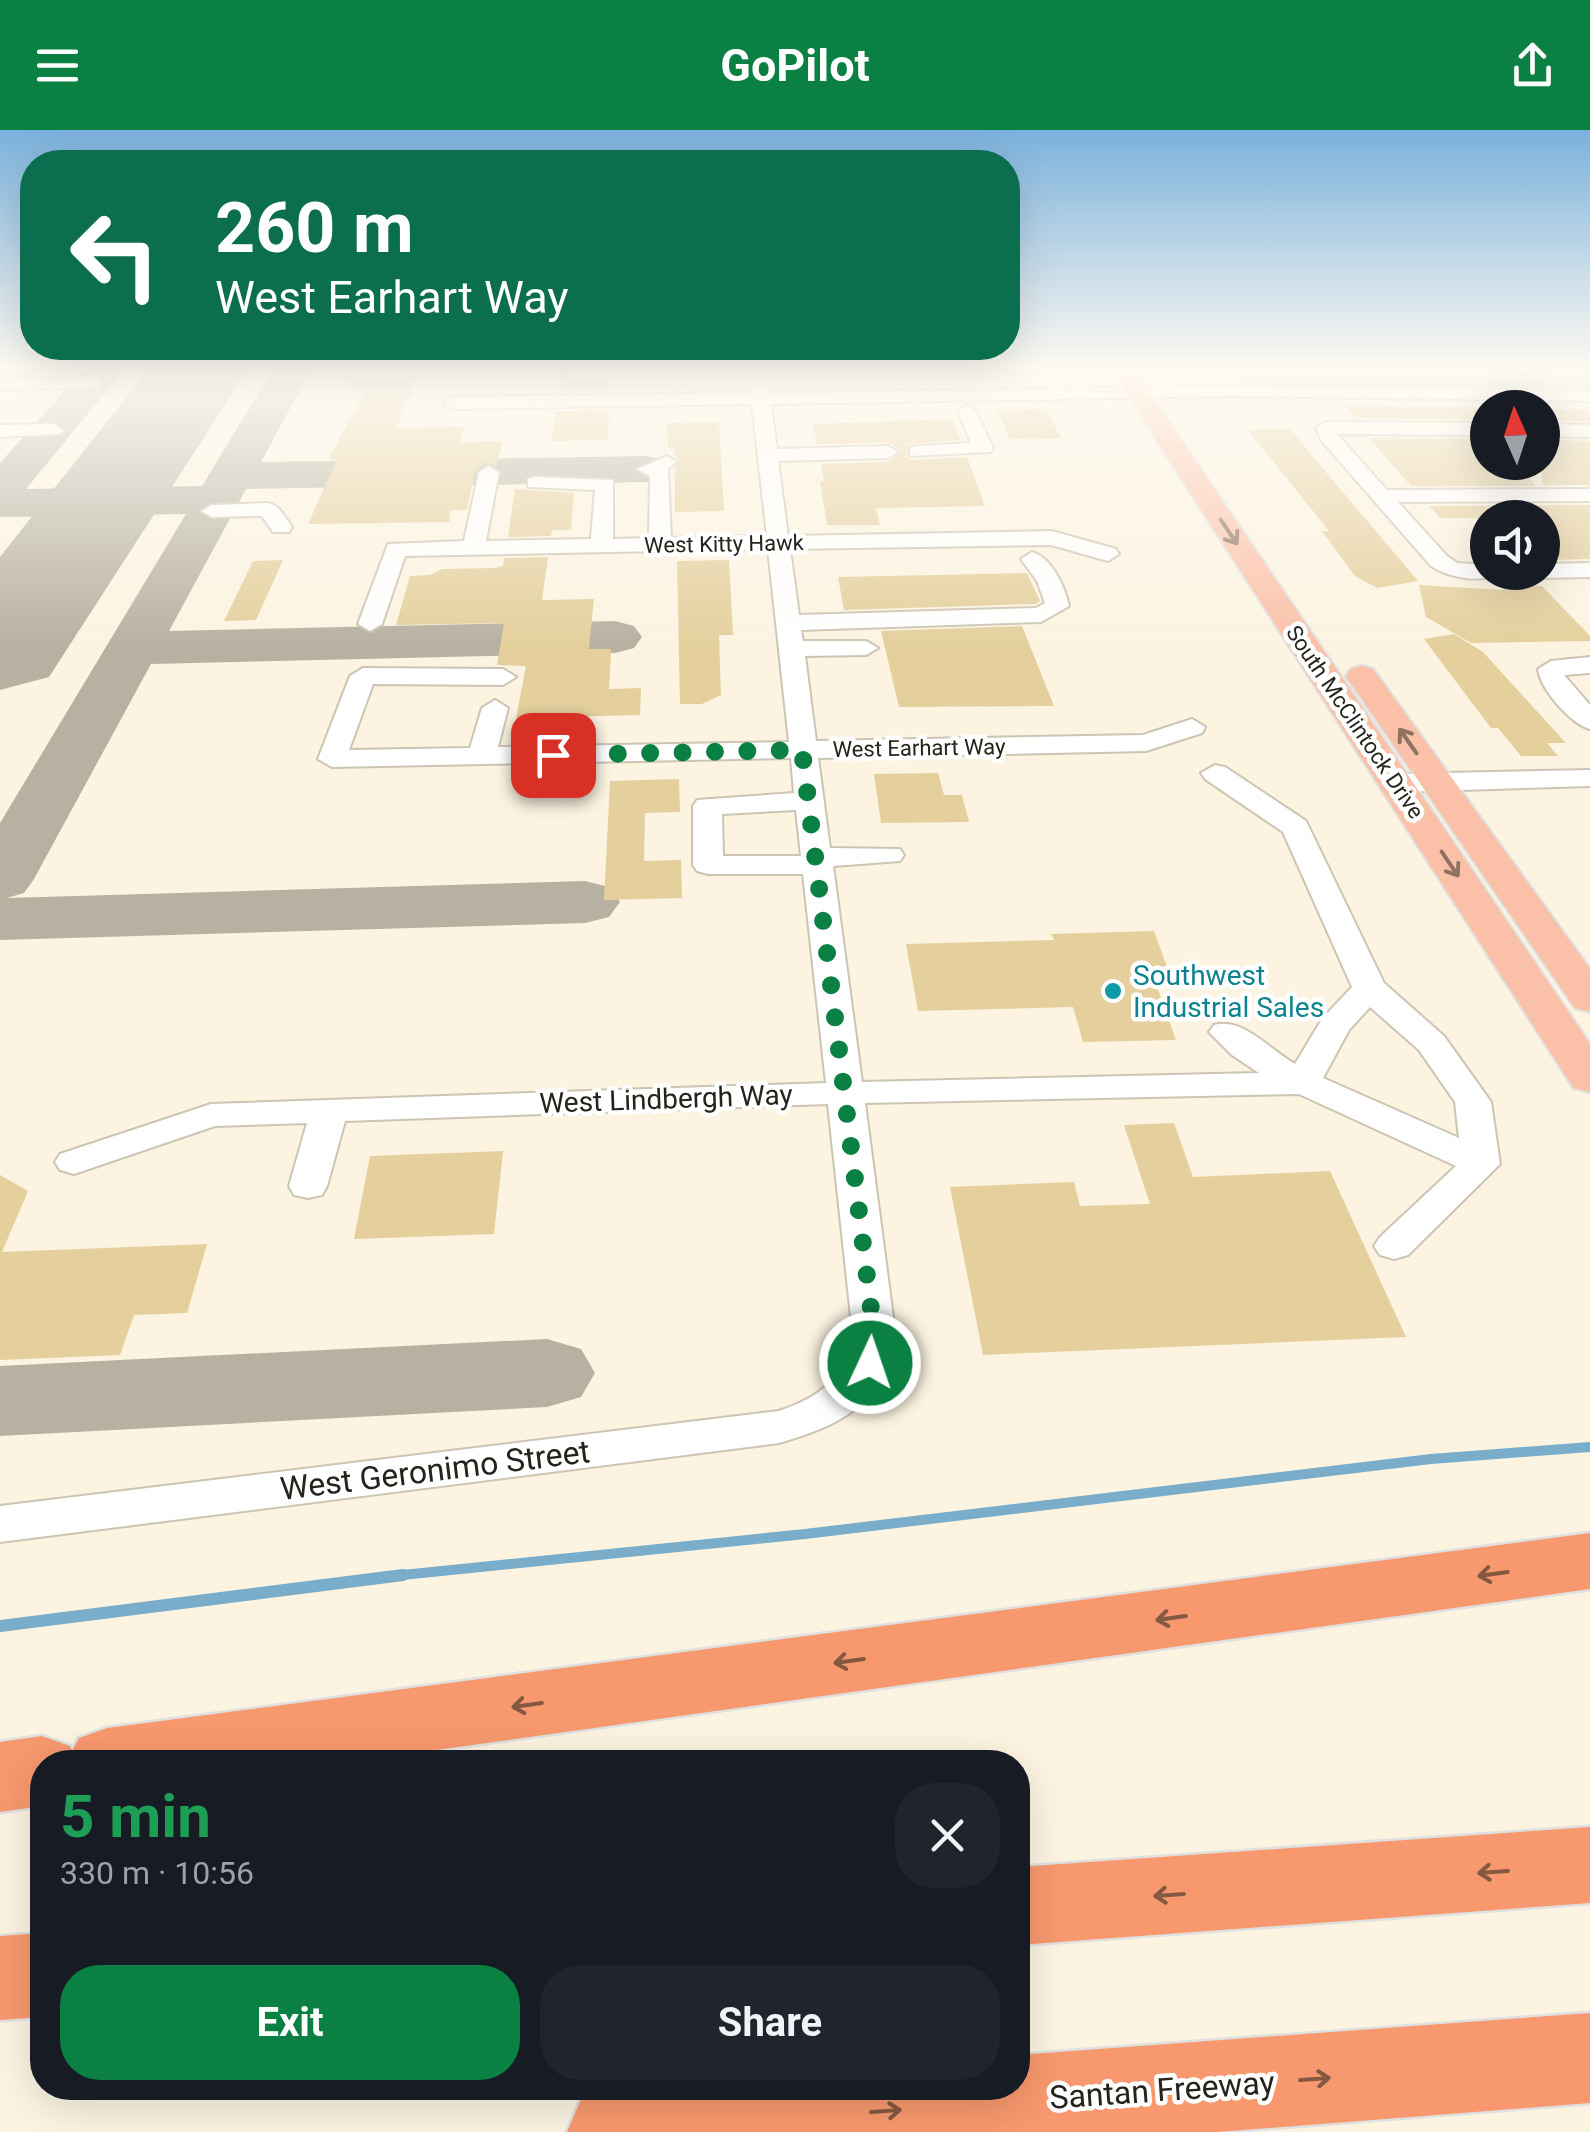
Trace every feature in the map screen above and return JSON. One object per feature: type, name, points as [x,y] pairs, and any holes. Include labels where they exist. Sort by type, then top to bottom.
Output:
[{"type":"highway","points":[[195,1750],[1590,1560]]},
{"type":"highway","points":[[0,1777],[30,1773]]},
{"type":"highway","points":[[1030,1905],[1590,1865]]},
{"type":"highway","points":[[0,1978],[30,1976]]},
{"type":"highway","name":"Santan Freeway","points":[[614,2132],[1590,2058]]},
{"type":"main road","name":"South McClintock Drive","points":[[1192,459],[1396,783],[1590,1078]]},
{"type":"main road","name":"South McClintock Drive","points":[[1200,459],[1590,999]]},
{"type":"street","points":[[768,459],[842,1093]]},
{"type":"street","points":[[1349,459],[1439,561],[1452,569],[1470,570]]},
{"type":"street","points":[[660,534],[660,472],[647,469],[667,462]]},
{"type":"street","points":[[474,548],[490,472]]},
{"type":"street","points":[[535,483],[606,484],[602,546]]},
{"type":"street","points":[[1382,496],[1590,494]]},
{"type":"street","points":[[212,511],[268,509],[281,527]]},
{"type":"street","name":"West Kitty Hawk","points":[[370,624],[396,549],[602,546],[660,534],[776,532],[1052,538],[1108,554]]},
{"type":"street","points":[[789,636],[1041,615],[1057,606],[1057,598],[1032,559]]},
{"type":"street","points":[[1560,571],[1590,570]]},
{"type":"street","points":[[789,636],[866,648]]},
{"type":"street","points":[[1590,666],[1551,669],[1552,680],[1590,721]]},
{"type":"street","name":"West Earhart Way","points":[[503,677],[362,676],[332,760],[802,750],[1018,733],[1137,743],[1192,726]]},
{"type":"street","points":[[482,756],[495,708]]},
{"type":"street","points":[[1094,718],[1137,743]]},
{"type":"street","points":[[694,720],[695,752]]},
{"type":"street","points":[[1215,773],[1296,827],[1369,988],[1432,1043],[1473,1102],[1481,1164]]},
{"type":"street","points":[[1396,783],[1590,778]]},
{"type":"street","points":[[808,801],[708,806],[708,865],[889,855]]},
{"type":"street","points":[[1302,1083],[1334,1026],[1369,988]]},
{"type":"street","points":[[1226,1032],[1244,1048],[1302,1083],[1400,1123],[1481,1164]]},
{"type":"street","name":"West Lindbergh Way","points":[[74,1162],[210,1115],[842,1093],[1302,1083]]},
{"type":"street","name":"West Geronimo Street","points":[[0,1524],[779,1427],[813,1418],[840,1401],[870,1363],[872,1317],[842,1093]]},
{"type":"street","points":[[308,1186],[329,1111]]},
{"type":"street","points":[[1394,1246],[1481,1164]]},
{"type":"building","points":[[337,459],[498,459],[496,466],[487,463],[475,471],[467,510],[451,510],[449,522],[308,524]]},
{"type":"building","points":[[721,459],[724,511],[675,512],[675,468],[680,461]]},
{"type":"building","points":[[968,459],[985,506],[876,508],[880,525],[827,525],[821,464]]},
{"type":"building","points":[[1272,459],[1315,459],[1418,581],[1377,588],[1355,576],[1322,531],[1329,531]]},
{"type":"building","points":[[1388,459],[1470,459],[1470,480],[1531,480],[1536,486],[1411,486]]},
{"type":"building","points":[[1560,459],[1590,459],[1590,485],[1542,485],[1542,480],[1560,480]]},
{"type":"building","points":[[515,489],[574,493],[571,530],[552,530],[551,536],[508,537]]},
{"type":"building","points":[[1560,505],[1590,505],[1590,559],[1560,560]]},
{"type":"building","points":[[1429,506],[1470,506],[1470,518],[1440,518]]},
{"type":"building","points":[[548,557],[542,600],[594,599],[589,649],[611,649],[609,689],[641,688],[640,715],[516,718],[526,666],[497,665],[504,623],[396,625],[410,576],[430,575],[442,569],[494,568],[503,566],[504,558]]},
{"type":"building","points":[[283,560],[256,620],[224,621],[253,561]]},
{"type":"building","points":[[729,560],[733,635],[719,635],[721,695],[702,704],[680,704],[677,561]]},
{"type":"building","points":[[1027,573],[1040,601],[1035,604],[844,610],[838,577]]},
{"type":"building","points":[[1419,585],[1546,590],[1590,636],[1590,641],[1471,643],[1426,617]]},
{"type":"building","points":[[1022,626],[1054,706],[899,707],[881,631]]},
{"type":"building","points":[[1454,634],[1483,652],[1566,743],[1547,743],[1558,756],[1521,756],[1498,728],[1491,728],[1424,639]]},
{"type":"building","points":[[938,773],[944,795],[962,795],[969,822],[881,823],[874,774]]},
{"type":"building","points":[[679,779],[680,812],[645,813],[644,861],[681,860],[682,898],[604,900],[610,781]]},
{"type":"building","points":[[1154,931],[1170,975],[1153,975],[1176,1040],[1083,1042],[1073,1007],[918,1011],[906,944],[1054,940],[1051,934]]},
{"type":"building","points":[[1174,1123],[1193,1177],[1330,1171],[1406,1337],[983,1355],[950,1187],[1074,1182],[1080,1206],[1150,1204],[1124,1125]]},
{"type":"building","points":[[503,1151],[494,1234],[354,1239],[370,1156]]},
{"type":"building","points":[[0,1175],[28,1191],[2,1252],[207,1244],[187,1313],[134,1315],[120,1355],[0,1360]]},
{"type":"waterway","points":[[383,1577],[805,1534],[1431,1459],[1590,1447]]},
{"type":"waterway","points":[[0,1626],[403,1575]]},
{"type":"taxiway","points":[[0,491],[27,459]]},
{"type":"taxiway","points":[[217,500],[240,459]]},
{"type":"taxiway","points":[[231,476],[647,469]]},
{"type":"taxiway","points":[[0,503],[217,500]]},
{"type":"taxiway","points":[[0,879],[217,500]]},
{"type":"taxiway","points":[[133,648],[615,637]]},
{"type":"taxiway","points":[[0,919],[585,902]]},
{"type":"taxiway","points":[[0,1401],[547,1373]]},
{"type":"runway","points":[[0,648],[135,459]]},
{"type":"place","name":"Southwest Industrial Sales","points":[[1113,991]]},
{"type":"route","points":[[553,755],[802,750],[872,1317],[870,1363]]}]
